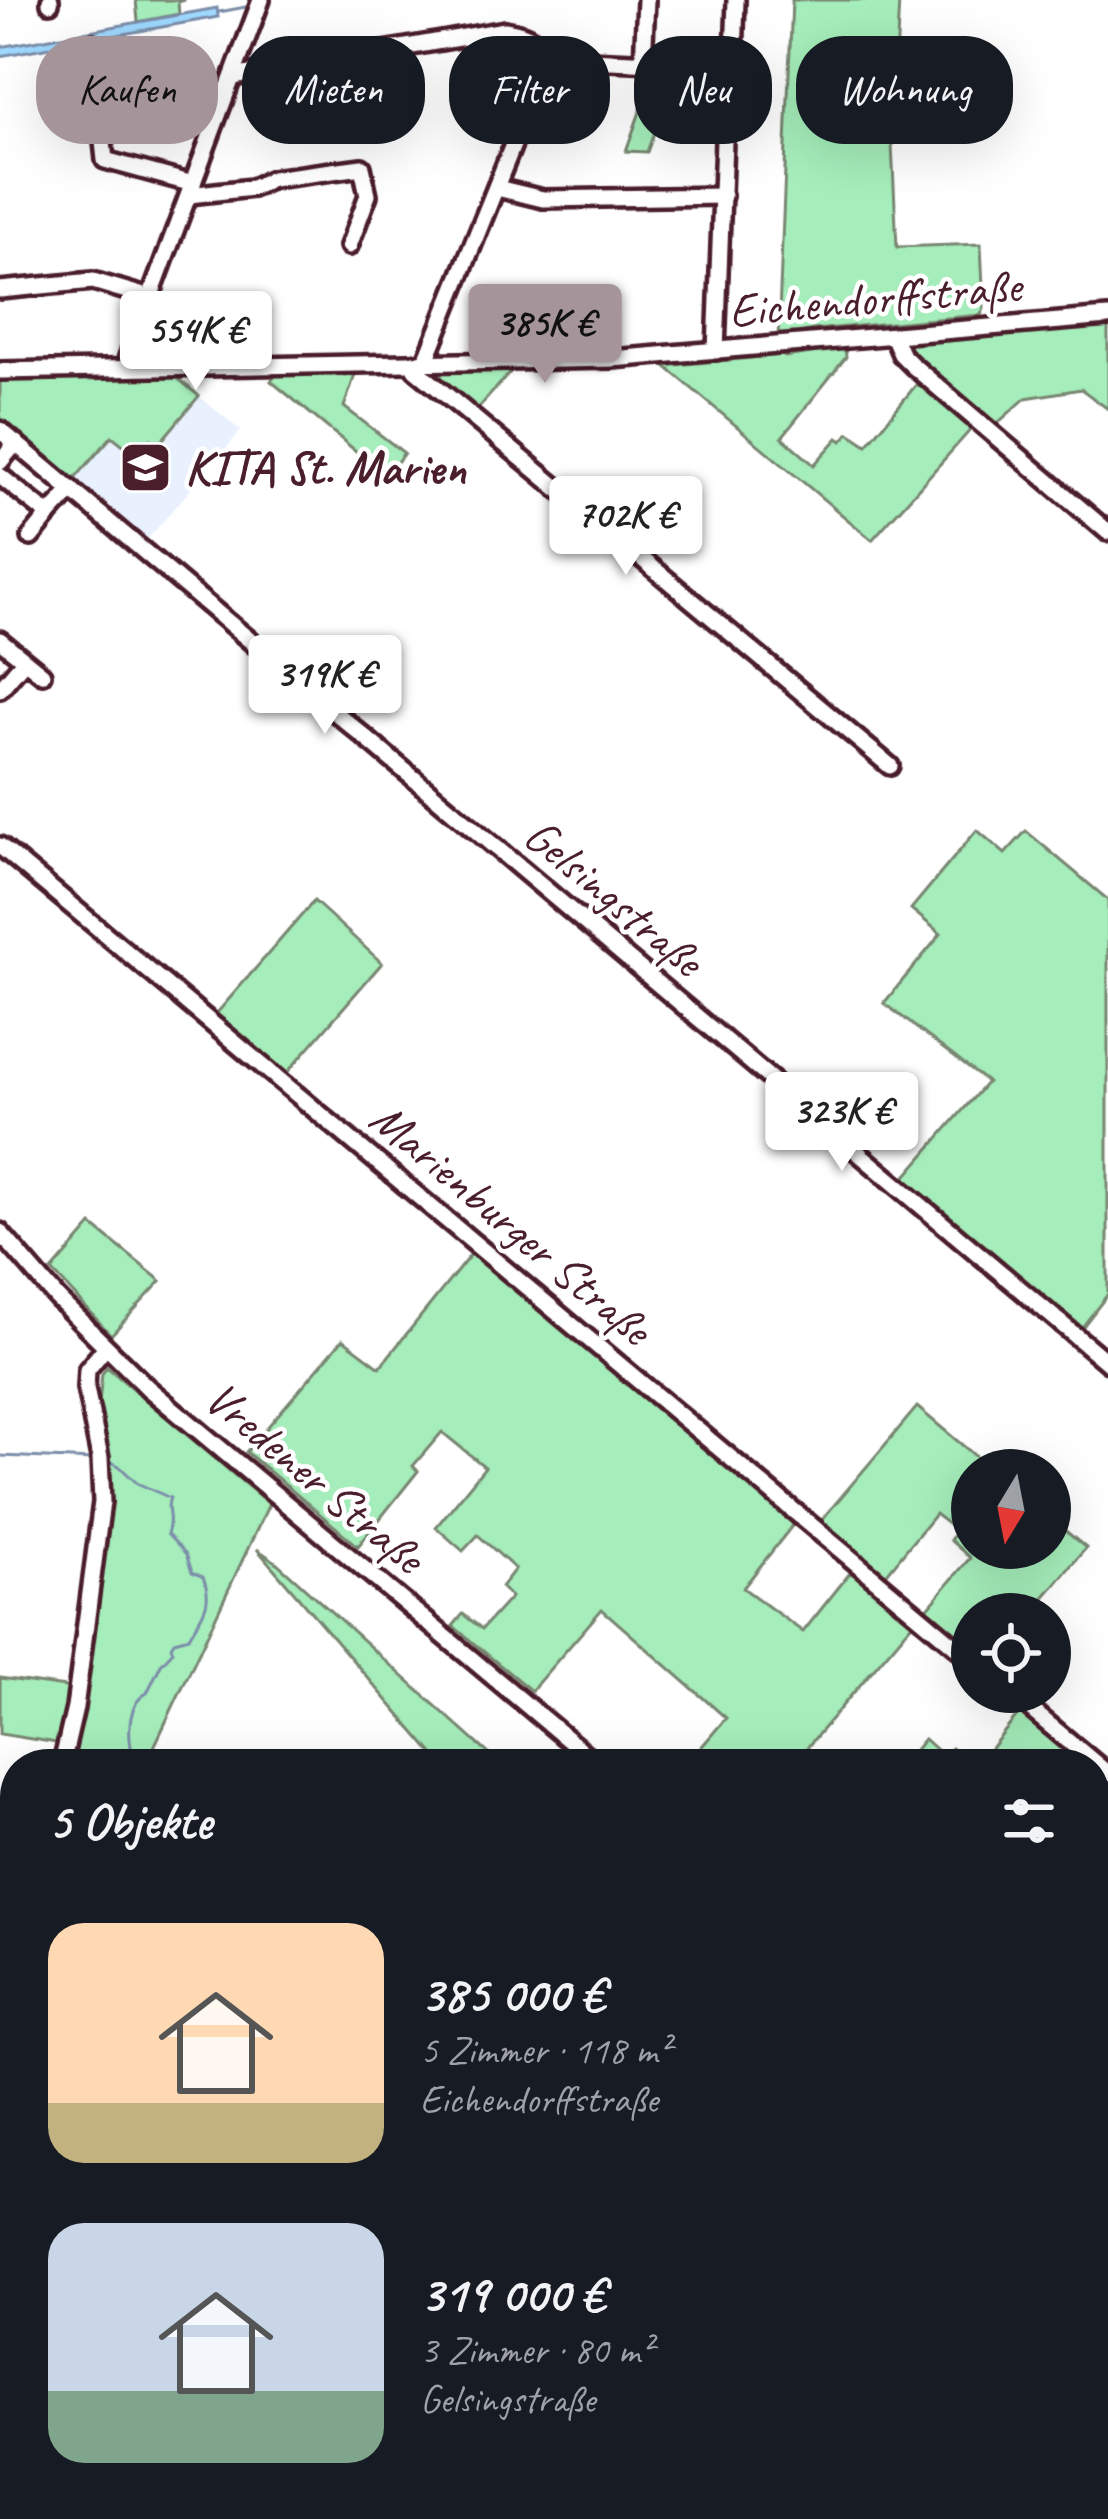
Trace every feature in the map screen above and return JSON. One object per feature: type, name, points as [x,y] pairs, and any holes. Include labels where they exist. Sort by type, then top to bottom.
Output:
[{"type":"street","points":[[644,36],[646,0]]},
{"type":"street","points":[[735,36],[736,0]]},
{"type":"street","points":[[128,368],[128,357],[258,6]]},
{"type":"street","points":[[470,36],[505,30],[528,36]]},
{"type":"street","points":[[233,76],[449,39]]},
{"type":"street","points":[[103,144],[105,160],[191,190],[252,188],[272,179],[362,167],[368,195],[349,246]]},
{"type":"street","points":[[514,144],[425,356],[415,369],[890,766]]},
{"type":"street","points":[[716,350],[724,144]]},
{"type":"street","points":[[496,188],[543,199],[723,196]]},
{"type":"street","points":[[0,290],[93,281],[150,298]]},
{"type":"street","name":"Eichendorffstraße","points":[[0,371],[612,359],[1108,317]]},
{"type":"street","points":[[893,335],[912,365],[1108,532]]},
{"type":"street","name":"Gelsingstraße","points":[[0,430],[1108,1363]]},
{"type":"street","points":[[0,462],[16,443]]},
{"type":"street","points":[[0,476],[49,515]]},
{"type":"street","points":[[31,537],[72,490]]},
{"type":"street","points":[[0,640],[42,674]]},
{"type":"street","points":[[0,689],[24,661]]},
{"type":"street","name":"Marienburger Straße","points":[[0,846],[951,1642]]},
{"type":"street","name":"Vredener Straße","points":[[0,1232],[105,1348],[166,1403],[579,1749]]},
{"type":"street","points":[[65,1749],[102,1502],[87,1370],[105,1348]]},
{"type":"street","points":[[1035,1713],[1078,1749]]},
{"type":"shaded area","name":"KITA St. Marien","points":[[199,396],[241,431],[144,543],[73,481],[112,436],[151,439],[158,444]]},
{"type":"green space","points":[[136,0],[185,0],[178,2],[179,14],[138,22]]},
{"type":"green space","points":[[792,0],[899,0],[897,36],[796,36],[796,144],[892,144],[897,247],[981,244],[984,309],[981,315],[813,330],[778,338]]},
{"type":"green space","points":[[634,129],[634,144],[650,144],[647,152],[626,151]]},
{"type":"green space","points":[[1108,323],[1108,409],[1081,389],[1026,398],[992,428],[905,351],[902,341]]},
{"type":"green space","points":[[845,348],[846,357],[782,437],[814,465],[838,438],[842,441],[849,433],[867,445],[920,380],[974,426],[872,540],[665,366]]},
{"type":"green space","points":[[514,368],[475,412],[437,378],[443,369]]},
{"type":"green space","points":[[356,372],[344,407],[404,453],[386,476],[271,381],[277,374]]},
{"type":"green space","points":[[175,376],[199,396],[158,445],[151,439],[136,455],[112,436],[73,481],[0,420],[0,380]]},
{"type":"green space","points":[[977,830],[1005,854],[1026,831],[1108,900],[1108,1294],[1080,1330],[901,1182],[987,1082],[884,1003],[941,934],[911,909]]},
{"type":"green space","points":[[314,901],[382,963],[286,1074],[216,1014]]},
{"type":"green space","points":[[92,1225],[161,1281],[111,1335],[52,1271]]},
{"type":"green space","points":[[475,1249],[796,1521],[743,1588],[803,1632],[854,1568],[916,1619],[806,1749],[700,1749],[726,1718],[602,1609],[531,1691],[453,1626],[463,1614],[482,1629],[511,1597],[501,1587],[515,1569],[478,1535],[463,1551],[436,1527],[485,1467],[442,1432],[413,1466],[418,1471],[358,1546],[246,1452],[343,1339],[380,1367]]},
{"type":"green space","points":[[107,1367],[269,1504],[153,1749],[68,1749],[104,1535],[98,1412]]},
{"type":"green space","points":[[917,1407],[967,1449],[951,1449],[951,1526],[935,1514],[884,1577],[819,1523]]},
{"type":"green space","points":[[1071,1536],[1086,1548],[1071,1566]]},
{"type":"green space","points":[[257,1549],[483,1749],[429,1749]]},
{"type":"green space","points":[[961,1569],[1068,1569],[1048,1593],[951,1593],[951,1633],[925,1611]]},
{"type":"green space","points":[[0,1678],[73,1688],[63,1744],[0,1734]]},
{"type":"green space","points":[[1020,1713],[1028,1713],[1070,1749],[990,1749]]},
{"type":"green space","points":[[924,1739],[935,1749],[916,1749]]},
{"type":"water","points":[[217,8],[218,17],[112,36],[61,36]]},
{"type":"water","points":[[36,41],[36,50],[0,56],[0,47]]},
{"type":"waterway","points":[[219,12],[251,6]]},
{"type":"waterway","points":[[0,1456],[94,1460]]},
{"type":"waterway","points":[[106,1459],[137,1483],[170,1498],[167,1534],[186,1554],[192,1572],[203,1577],[207,1594],[189,1637],[174,1641],[173,1651],[136,1703],[129,1749]]},
{"type":"place","name":"KITA St. Marien","points":[[146,468]]}]
